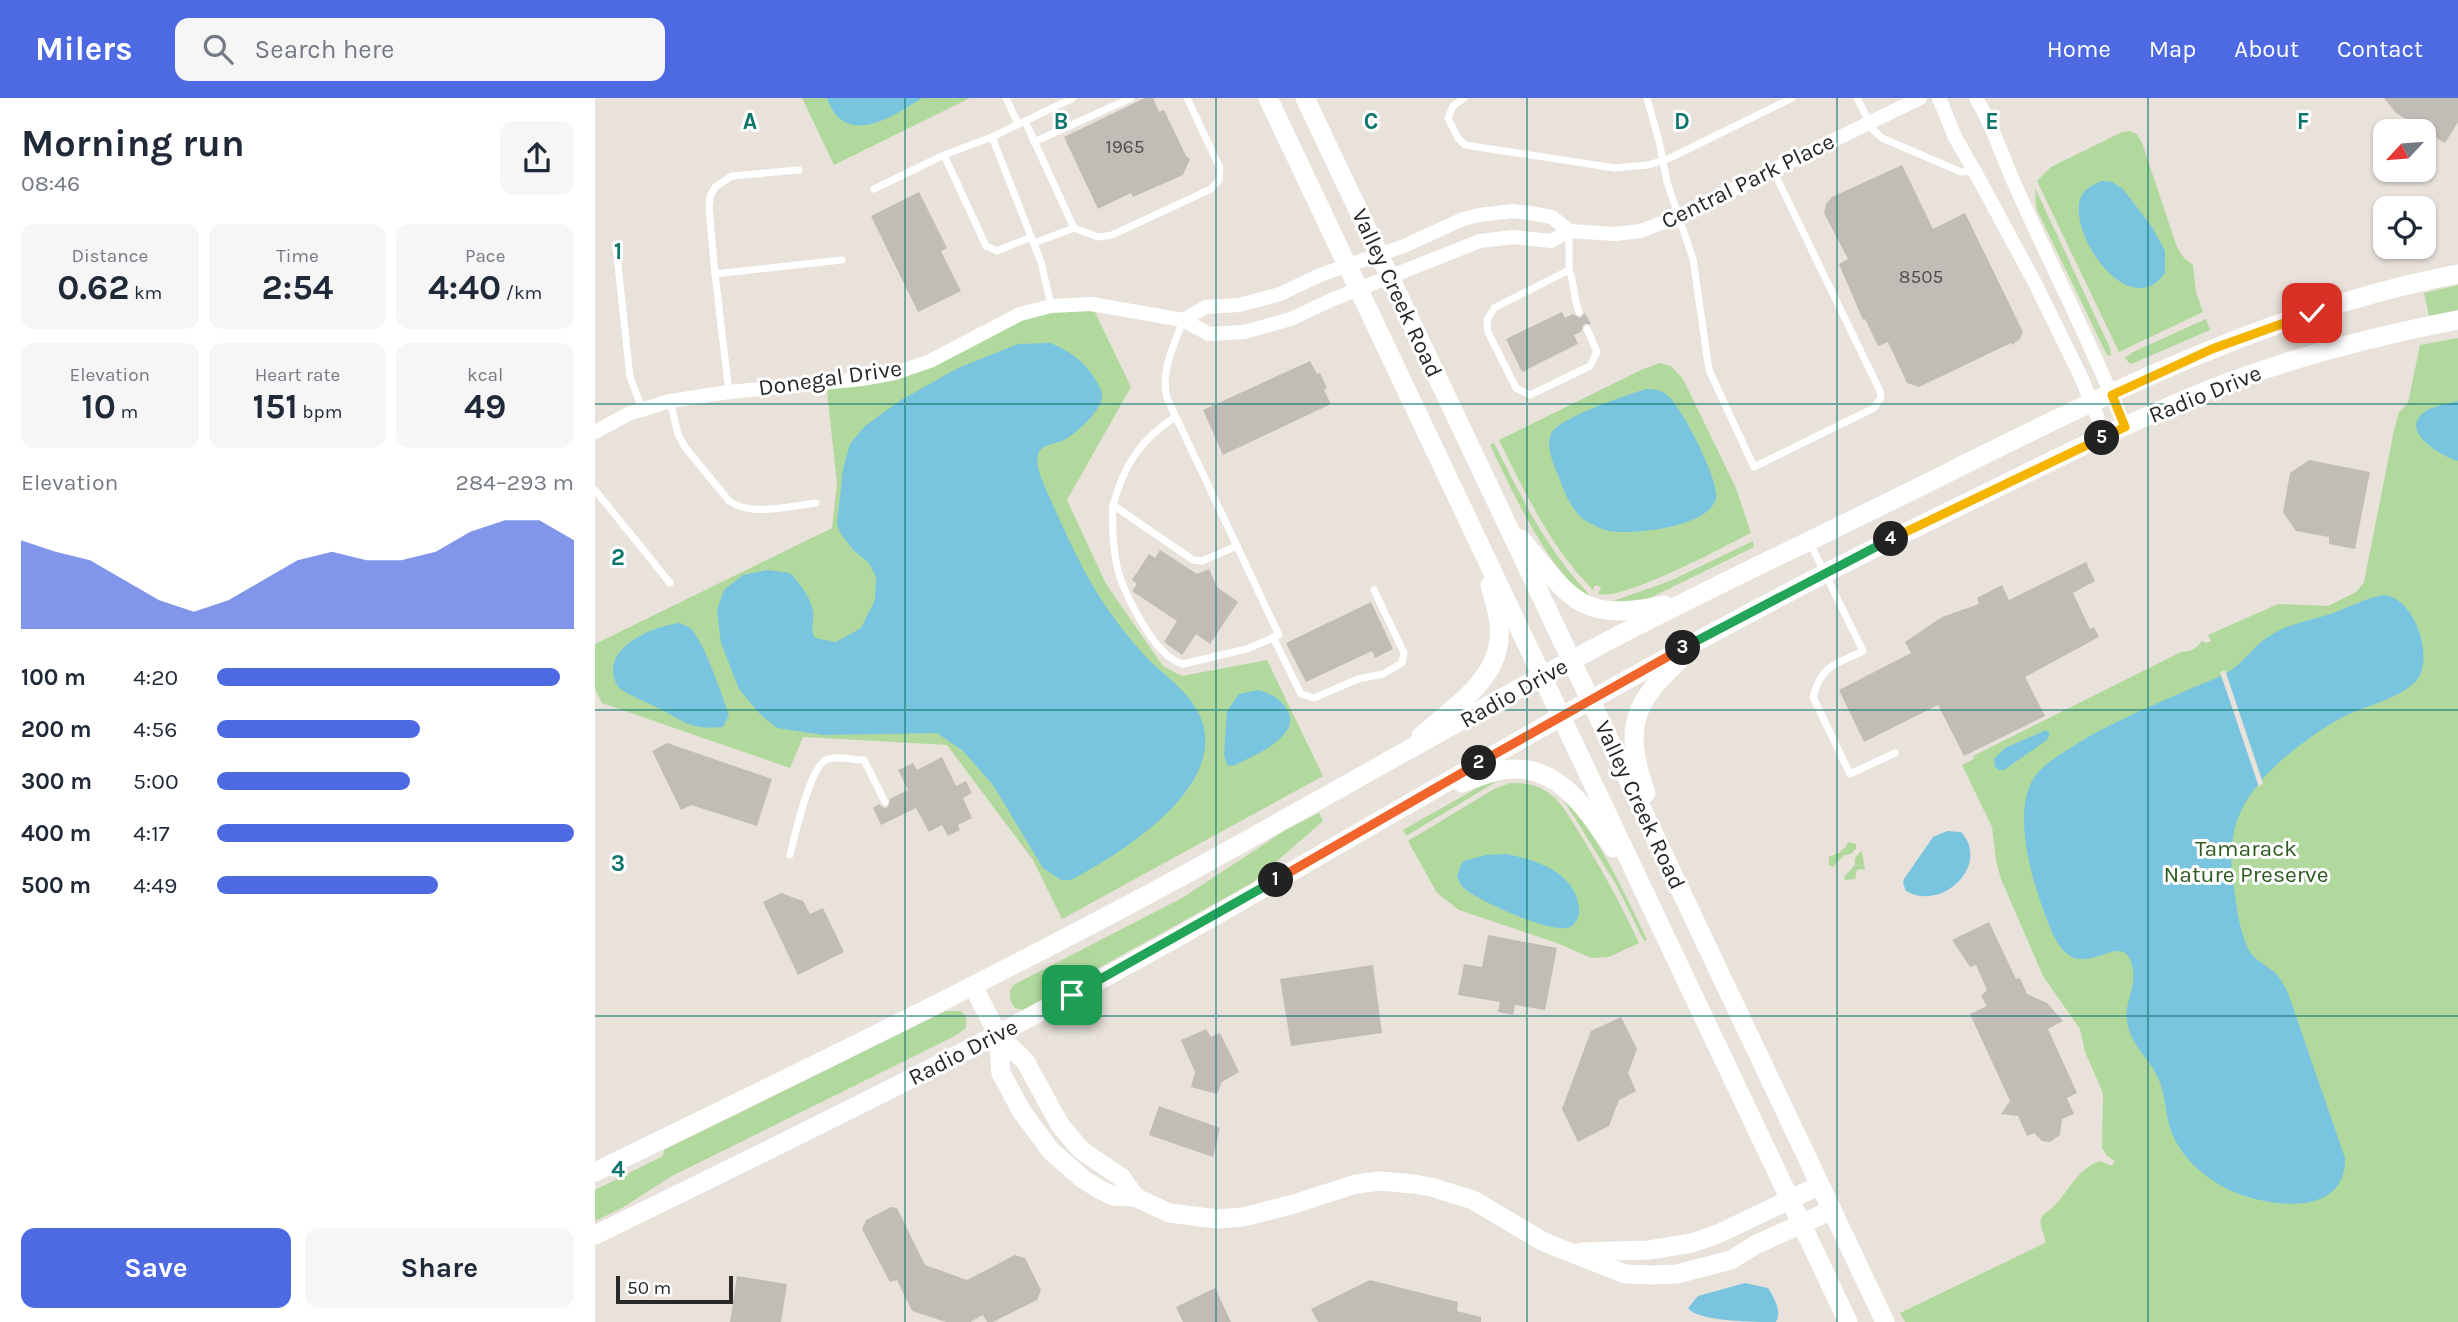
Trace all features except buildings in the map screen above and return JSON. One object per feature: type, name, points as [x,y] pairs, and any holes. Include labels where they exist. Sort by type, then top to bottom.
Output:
[{"type":"main road","name":"Valley Creek Road","points":[[1268,98],[1847,1322]]},
{"type":"main road","name":"Valley Creek Road","points":[[1305,98],[1885,1322]]},
{"type":"main road","name":"Radio Drive","points":[[595,1172],[973,986],[1178,878],[1543,676],[1689,600],[2091,404],[2212,349],[2299,317],[2381,292],[2458,274]]},
{"type":"main road","name":"Radio Drive","points":[[595,1235],[998,1035],[1166,944],[1561,716],[1825,573],[2105,436],[2194,396],[2283,364],[2363,341],[2458,320]]},
{"type":"main road","points":[[1503,516],[1561,586],[1585,605],[1625,612],[1689,600]]},
{"type":"main road","points":[[1394,760],[1476,686],[1495,658],[1499,639],[1498,615],[1478,540]]},
{"type":"main road","points":[[1678,887],[1636,763],[1633,734],[1639,709],[1654,685],[1707,635]]},
{"type":"main road","points":[[1414,800],[1504,770],[1523,769],[1550,778],[1569,790],[1584,806],[1649,901]]},
{"type":"main road","points":[[973,986],[998,1035],[1001,1073],[1022,1112],[1051,1152],[1099,1189],[1113,1196],[1135,1197],[1169,1213],[1218,1219],[1243,1217],[1356,1184],[1380,1181],[1431,1186],[1473,1200],[1545,1242],[1625,1274],[1677,1274],[1731,1260],[1832,1210]]},
{"type":"main road","points":[[1573,1253],[1649,1250],[1692,1243],[1718,1234],[1820,1185]]},
{"type":"street","name":"Central Park Place","points":[[1348,266],[1463,219],[1496,212],[1530,213],[1552,218],[1569,230],[1627,234],[1641,231],[1679,216],[1920,98]]},
{"type":"street","points":[[1939,98],[1955,137],[2035,283],[2081,377],[2105,436]]},
{"type":"street","points":[[1976,98],[1992,125],[2011,177],[2125,427]]},
{"type":"street","name":"Central Park Place","points":[[1360,290],[1480,241],[1513,237],[1551,241],[1569,230]]},
{"type":"street","points":[[1183,320],[1206,307],[1239,304],[1280,294],[1348,266]]},
{"type":"street","name":"Donegal Drive","points":[[595,432],[642,409],[670,401],[895,373],[930,361],[1011,318],[1051,306],[1091,304],[1183,320],[1209,334],[1244,332],[1291,319],[1360,290]]},
{"type":"lane","points":[[1006,98],[1034,142],[1074,228]]},
{"type":"lane","points":[[873,189],[1073,98]]},
{"type":"lane","points":[[1034,142],[1131,98]]},
{"type":"lane","points":[[944,155],[986,246],[997,251],[1074,228],[1098,237],[1112,235],[1211,189],[1219,180],[1220,168],[1187,98]]},
{"type":"lane","points":[[1464,98],[1453,106],[1448,118],[1458,138],[1470,147],[1615,168],[1663,161],[1792,98]]},
{"type":"lane","points":[[1647,98],[1667,182],[1693,258],[1709,370],[1754,467],[1874,408],[1881,398],[1773,170]]},
{"type":"lane","points":[[1857,98],[1874,131],[1885,141],[1962,172],[1974,171]]},
{"type":"lane","points":[[992,136],[1041,262],[1051,306]]},
{"type":"lane","points":[[729,392],[715,274],[710,196],[715,187],[723,181],[740,174],[799,170]]},
{"type":"lane","points":[[1569,230],[1569,270],[1574,281],[1573,294],[1579,312]]},
{"type":"lane","points":[[616,246],[630,377],[642,409]]},
{"type":"lane","points":[[715,274],[842,260]]},
{"type":"lane","points":[[1569,270],[1494,308],[1487,320],[1488,332],[1517,388],[1530,395],[1590,366],[1597,352],[1587,329]]},
{"type":"lane","points":[[1175,417],[1155,430],[1119,480],[1112,524],[1118,570],[1127,593],[1143,624],[1161,649],[1173,661],[1183,664],[1247,649],[1279,635],[1175,417],[1163,384],[1183,320]]},
{"type":"lane","points":[[670,401],[678,434],[685,447],[729,501],[749,510],[816,503]]},
{"type":"lane","points":[[595,490],[670,583]]},
{"type":"lane","points":[[1113,505],[1193,560],[1202,561],[1237,546]]},
{"type":"lane","points":[[1809,541],[1863,651],[1826,669],[1818,678],[1813,697],[1850,774],[1895,753]]},
{"type":"lane","points":[[1273,638],[1301,694],[1314,698],[1359,679],[1383,674],[1402,663],[1404,653],[1374,590]]},
{"type":"lane","points":[[790,855],[814,772],[823,761],[829,758],[864,760],[885,802]]},
{"type":"green space","points":[[802,98],[970,98],[834,165]]},
{"type":"green space","points":[[2122,132],[2137,134],[2142,143],[2177,247],[2193,265],[2196,292],[2203,312],[2119,352],[2037,181],[2051,167]]},
{"type":"green space","points":[[2035,188],[2110,348],[2111,356],[2107,355],[2036,208]]},
{"type":"green space","points":[[2458,285],[2458,310],[2429,316],[2424,293]]},
{"type":"green space","points":[[1091,304],[1131,387],[1067,500],[1106,584],[1163,666],[1182,676],[1267,660],[1323,776],[1062,919],[1033,860],[947,745],[803,737],[790,768],[602,703],[595,689],[595,644],[832,528],[837,484],[826,382],[895,373],[1002,322]]},
{"type":"green space","points":[[2206,319],[2210,330],[2130,364],[2125,358],[2133,352]]},
{"type":"green space","name":"Tamarack Nature Preserve","points":[[2458,338],[2458,1322],[1905,1322],[1900,1313],[2045,1243],[2041,1223],[2043,1216],[2086,1168],[2101,1161],[2111,1166],[2115,1161],[2107,1156],[2102,1148],[2103,1093],[2085,1052],[2080,1029],[2043,976],[2001,879],[1992,827],[1962,765],[1974,759],[1973,756],[2181,652],[2193,650],[2202,641],[2211,641],[2208,635],[2278,604],[2328,606],[2356,592],[2364,582],[2394,430],[2399,412],[2408,403],[2420,345]]},
{"type":"green space","points":[[1660,363],[1671,366],[1683,379],[1736,488],[1751,533],[1650,581],[1611,594],[1598,594],[1601,587],[1595,585],[1593,590],[1552,538],[1529,500],[1499,440]]},
{"type":"green space","points":[[1494,443],[1536,522],[1560,560],[1589,594],[1588,597],[1560,570],[1532,528],[1490,445]]},
{"type":"green space","points":[[1753,541],[1754,547],[1646,600],[1610,602],[1670,581]]},
{"type":"green space","points":[[1503,779],[1406,836],[1403,830],[1484,784]]},
{"type":"green space","points":[[1510,783],[1527,784],[1542,789],[1562,806],[1602,871],[1639,943],[1609,957],[1591,958],[1557,943],[1459,910],[1437,893],[1408,841],[1494,789]]},
{"type":"green space","points":[[1563,799],[1599,846],[1647,940],[1644,941],[1617,886]]},
{"type":"green space","points":[[1319,813],[1323,821],[1252,883],[1023,1010],[1015,1008],[1010,1000],[1010,990],[1015,984],[1182,898],[1284,831]]},
{"type":"green space","points":[[1848,842],[1856,844],[1856,849],[1851,854],[1844,855],[1833,867],[1829,865],[1829,856],[1840,852]]},
{"type":"green space","points":[[1860,852],[1865,869],[1857,870],[1855,879],[1845,880],[1844,877],[1855,865],[1855,858]]},
{"type":"green space","points":[[946,1011],[961,1011],[966,1017],[966,1028],[955,1036],[670,1177],[622,1208],[595,1221],[595,1190],[663,1156],[664,1150]]},
{"type":"water","points":[[827,98],[922,98],[884,120],[857,125],[845,122],[835,113]]},
{"type":"water","points":[[2102,181],[2112,182],[2123,189],[2152,227],[2165,251],[2165,273],[2150,286],[2135,288],[2119,281],[2091,250],[2079,212],[2081,197],[2087,189]]},
{"type":"water","points":[[1051,343],[1082,362],[1100,388],[1102,399],[1089,420],[1075,432],[1040,451],[1038,465],[1043,481],[1071,545],[1097,592],[1117,622],[1151,662],[1191,700],[1200,716],[1205,742],[1200,767],[1186,791],[1166,814],[1117,853],[1071,880],[1061,880],[1043,868],[993,785],[963,751],[937,733],[823,735],[777,728],[760,714],[739,689],[721,643],[717,610],[724,590],[743,575],[768,570],[790,573],[804,590],[813,611],[812,630],[815,638],[836,642],[861,628],[875,600],[876,577],[868,562],[853,550],[841,534],[837,524],[843,469],[850,444],[865,426],[901,400],[958,368],[1018,344]]},
{"type":"water","points":[[1646,389],[1666,394],[1681,413],[1706,461],[1716,489],[1716,498],[1711,508],[1700,516],[1670,527],[1635,532],[1599,528],[1580,516],[1571,505],[1553,463],[1549,439],[1556,428],[1566,421]]},
{"type":"water","points":[[2458,401],[2458,461],[2427,444],[2417,430],[2417,422],[2429,409]]},
{"type":"water","points":[[2383,595],[2395,598],[2413,618],[2423,647],[2420,674],[2405,690],[2341,718],[2284,758],[2255,788],[2245,803],[2234,835],[2232,872],[2245,940],[2252,954],[2275,973],[2288,993],[2345,1158],[2342,1176],[2334,1190],[2322,1198],[2307,1203],[2290,1204],[2255,1199],[2228,1189],[2206,1176],[2187,1158],[2174,1137],[2158,1078],[2129,1031],[2127,1009],[2133,970],[2128,956],[2120,951],[2088,959],[2075,958],[2063,950],[2052,932],[2028,857],[2024,816],[2026,797],[2032,781],[2042,768],[2092,735],[2228,672],[2263,641],[2283,628]]},
{"type":"water","points":[[680,623],[695,634],[712,669],[729,715],[723,727],[688,724],[619,688],[614,674],[614,662],[620,652],[642,635]]},
{"type":"water","points":[[1259,690],[1274,697],[1286,708],[1290,718],[1289,727],[1283,736],[1263,751],[1233,766],[1227,765],[1224,754],[1227,711],[1239,694]]},
{"type":"water","points":[[2046,730],[2050,734],[2047,740],[2004,770],[1995,767],[1994,759],[2005,748]]},
{"type":"water","points":[[1947,831],[1961,832],[1969,845],[1970,858],[1966,871],[1958,882],[1934,895],[1920,896],[1906,891],[1904,879],[1933,837]]},
{"type":"water","points":[[1506,854],[1541,864],[1562,877],[1570,886],[1576,896],[1579,910],[1570,927],[1548,926],[1516,916],[1485,901],[1461,884],[1457,875],[1463,861],[1486,855]]},
{"type":"water","points":[[1745,1283],[1768,1288],[1778,1309],[1776,1322],[1715,1319],[1694,1313],[1688,1308],[1698,1296]]},
{"type":"pier","points":[[2225,670],[2263,783],[2259,787],[2220,672]]},
{"type":"route","points":[[1072,995],[1707,635],[1866,552],[2125,427],[2112,395],[2212,349],[2312,313]]}]
